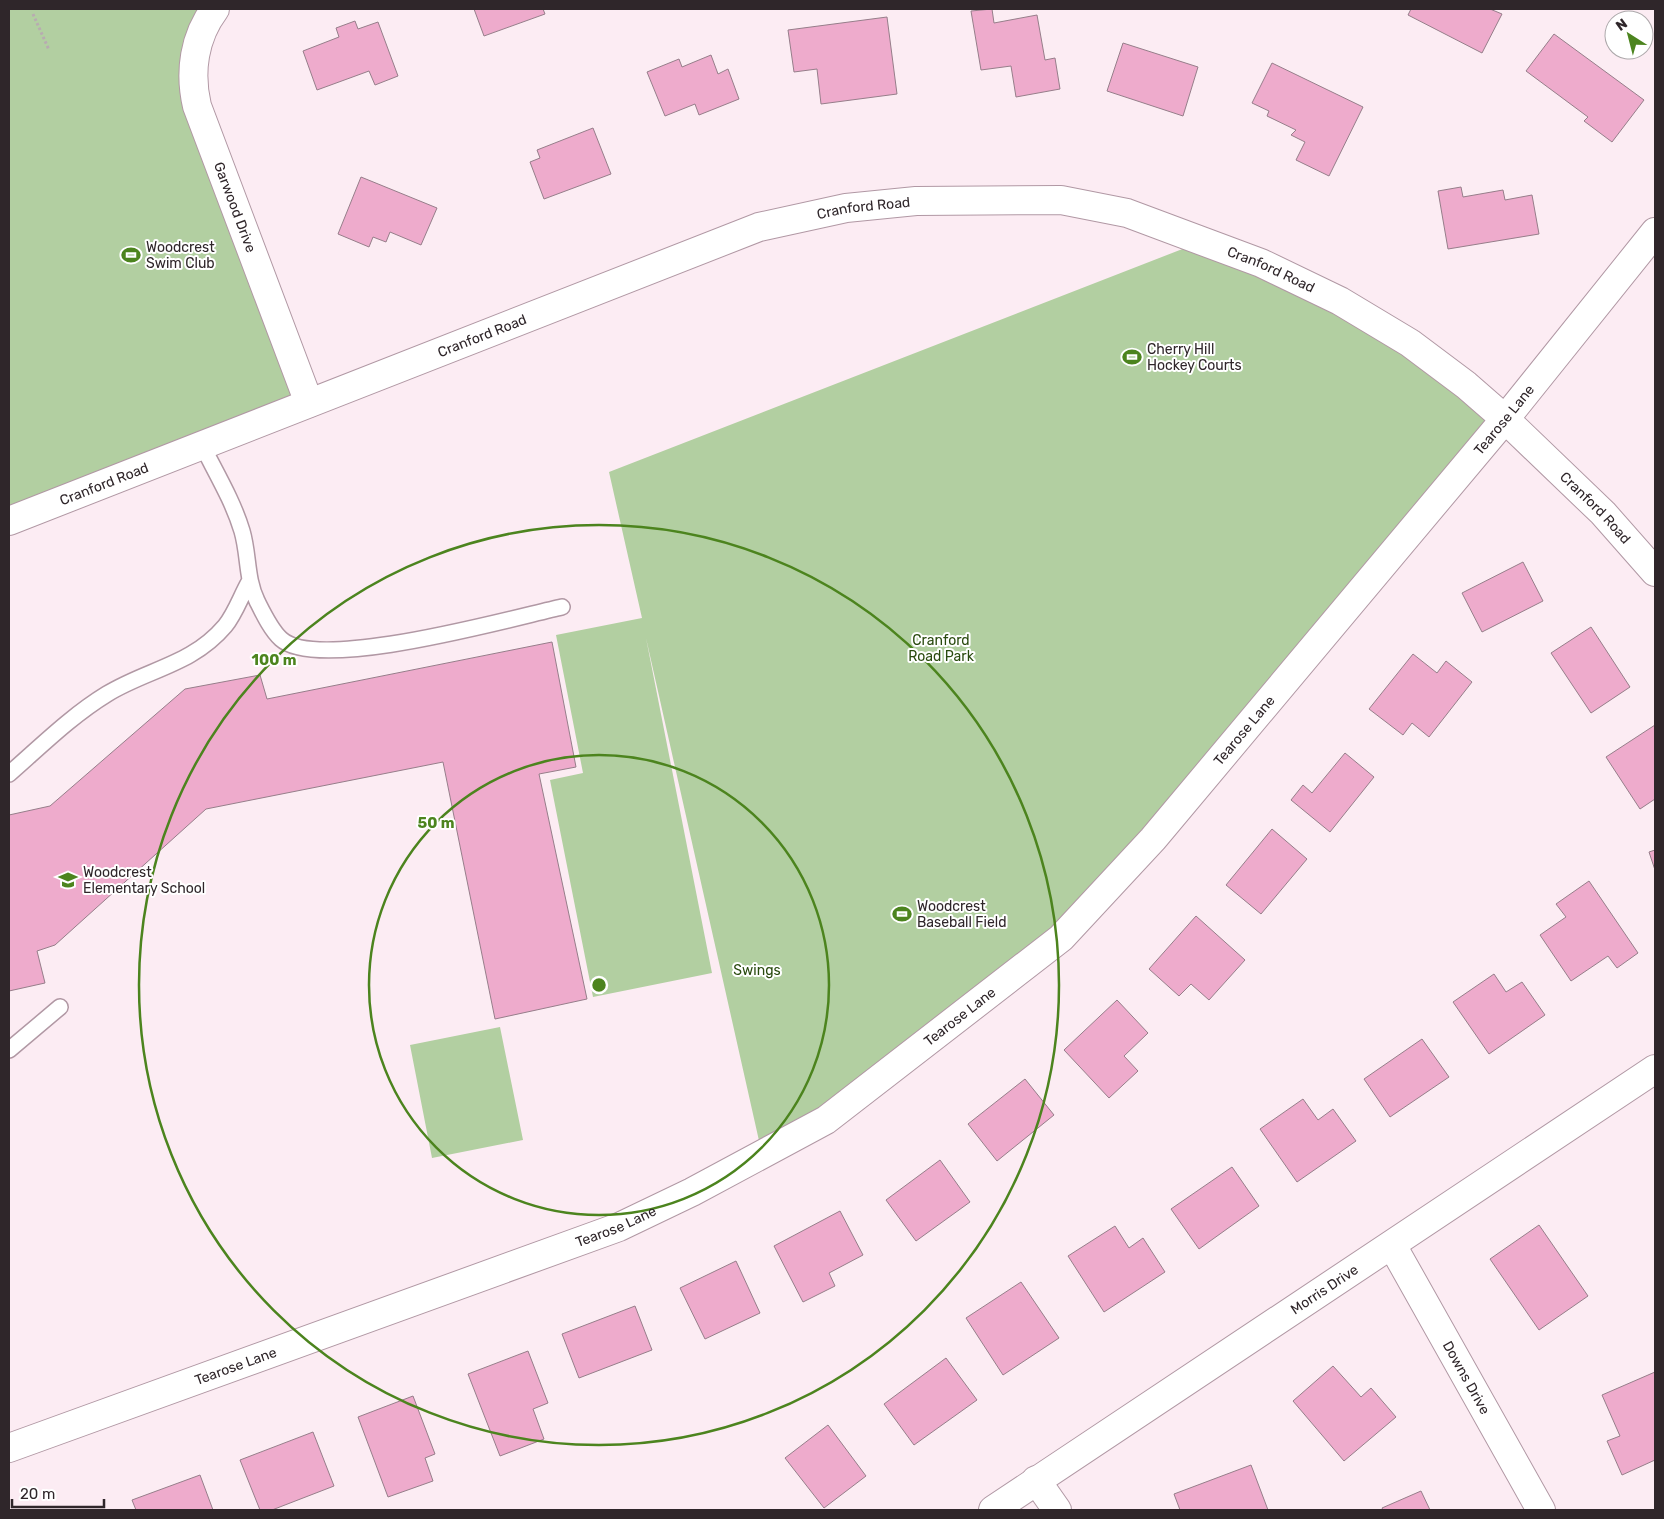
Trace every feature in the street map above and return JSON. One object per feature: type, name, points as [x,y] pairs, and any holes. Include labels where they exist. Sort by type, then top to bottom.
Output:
[{"type":"street","name":"Garwood Drive","points":[[214,9],[203,28],[194,57],[193,87],[196,106],[309,403]]},
{"type":"street","name":"Cranford Road","points":[[9,521],[759,227],[846,208],[916,201],[1062,200],[1127,213],[1261,263],[1340,301],[1410,343],[1466,384],[1505,419],[1603,513],[1655,572]]},
{"type":"street","name":"Tearose Lane","points":[[9,1448],[619,1227],[692,1192],[826,1120],[1061,938],[1153,839],[1505,419],[1655,232]]},
{"type":"street","name":"Morris Drive","points":[[993,1510],[1655,1068]]},
{"type":"street","name":"Downs Drive","points":[[1392,1245],[1541,1510]]},
{"type":"street","points":[[1036,1480],[1057,1510]]},
{"type":"lane","points":[[202,445],[242,531],[248,562],[249,582],[257,601],[281,640],[299,648],[325,651],[389,645],[562,607]]},
{"type":"lane","points":[[9,774],[84,710],[108,693],[171,666],[202,649],[226,625],[249,582]]},
{"type":"lane","points":[[9,1050],[60,1007]]},
{"type":"path","points":[[33,14],[48,50]]},
{"type":"green space","name":"Woodcrest Swim Club","points":[[9,9],[203,9],[194,57],[309,403],[9,521]]},
{"type":"green space","name":"Cranford Road Park","points":[[1203,241],[1261,263],[1505,419],[1061,938],[762,1154],[646,638],[712,973],[593,997],[550,780],[583,773],[556,635],[642,618],[609,472]]},
{"type":"green space","points":[[500,1027],[523,1140],[432,1158],[410,1045]]},
{"type":"building","points":[[474,9],[543,9],[545,14],[484,36]]},
{"type":"building","points":[[992,9],[994,23],[1037,15],[1045,60],[1055,58],[1060,89],[1016,97],[1011,66],[981,70],[971,11]]},
{"type":"building","points":[[1411,9],[1490,9],[1502,14],[1482,53],[1408,15]]},
{"type":"building","points":[[887,17],[897,94],[821,104],[817,69],[794,72],[788,30]]},
{"type":"building","points":[[355,21],[358,29],[378,22],[398,76],[375,85],[369,71],[317,90],[303,51],[339,37],[336,28]]},
{"type":"building","points":[[1554,34],[1644,100],[1612,142],[1584,121],[1588,117],[1526,71]]},
{"type":"building","points":[[1123,43],[1198,67],[1183,116],[1107,91]]},
{"type":"building","points":[[711,55],[718,74],[728,69],[739,99],[699,115],[695,104],[665,116],[647,72],[679,59],[682,67]]},
{"type":"building","points":[[1272,63],[1363,107],[1329,176],[1296,160],[1305,142],[1291,135],[1296,130],[1267,116],[1269,111],[1252,103]]},
{"type":"building","points":[[593,128],[611,174],[544,199],[530,162],[540,158],[537,150]]},
{"type":"building","points":[[361,177],[437,208],[421,245],[390,232],[386,242],[373,237],[369,247],[338,234]]},
{"type":"building","points":[[1461,187],[1463,197],[1503,190],[1505,200],[1532,195],[1539,234],[1448,249],[1438,191]]},
{"type":"building","points":[[1523,562],[1543,601],[1482,632],[1462,593]]},
{"type":"building","points":[[1591,627],[1630,687],[1591,713],[1551,653]]},
{"type":"building","name":"Woodcrest Elementary School","points":[[552,642],[576,767],[539,774],[587,999],[495,1019],[443,762],[206,809],[55,945],[37,951],[45,983],[9,991],[9,815],[50,806],[185,689],[260,675],[267,699]]},
{"type":"building","points":[[1413,654],[1437,673],[1446,661],[1472,682],[1429,737],[1412,723],[1403,735],[1369,709]]},
{"type":"building","points":[[1655,725],[1655,799],[1640,809],[1606,757]]},
{"type":"building","points":[[1345,753],[1374,777],[1330,832],[1291,800],[1303,785],[1312,793]]},
{"type":"building","points":[[1272,829],[1307,859],[1261,914],[1226,885]]},
{"type":"building","points":[[1655,850],[1655,870],[1649,852]]},
{"type":"building","points":[[1589,881],[1638,953],[1617,968],[1608,956],[1571,981],[1540,935],[1566,917],[1556,904]]},
{"type":"building","points":[[1196,916],[1245,960],[1209,1000],[1191,984],[1179,996],[1149,969]]},
{"type":"building","points":[[1494,974],[1506,992],[1522,982],[1545,1015],[1489,1054],[1453,1002]]},
{"type":"building","points":[[1117,1000],[1148,1033],[1124,1056],[1138,1071],[1109,1098],[1064,1050]]},
{"type":"building","points":[[1422,1039],[1449,1077],[1390,1117],[1364,1079]]},
{"type":"building","points":[[1025,1079],[1054,1115],[997,1161],[968,1124]]},
{"type":"building","points":[[1303,1099],[1318,1120],[1333,1109],[1356,1141],[1297,1182],[1260,1129]]},
{"type":"building","points":[[940,1160],[970,1202],[916,1241],[886,1200]]},
{"type":"building","points":[[1232,1167],[1259,1206],[1199,1249],[1171,1209]]},
{"type":"building","points":[[840,1211],[863,1255],[829,1273],[835,1286],[803,1302],[774,1246]]},
{"type":"building","points":[[1539,1225],[1588,1296],[1539,1330],[1490,1259]]},
{"type":"building","points":[[1115,1226],[1129,1248],[1143,1238],[1165,1272],[1104,1312],[1068,1256]]},
{"type":"building","points":[[736,1261],[760,1313],[705,1339],[680,1288]]},
{"type":"building","points":[[1021,1282],[1059,1338],[1003,1375],[966,1318]]},
{"type":"building","points":[[635,1306],[652,1350],[579,1378],[562,1334]]},
{"type":"building","points":[[528,1351],[548,1403],[533,1409],[544,1439],[500,1456],[468,1374]]},
{"type":"building","points":[[946,1358],[977,1400],[914,1445],[884,1404]]},
{"type":"building","points":[[1333,1366],[1361,1397],[1371,1388],[1396,1417],[1344,1461],[1293,1401]]},
{"type":"building","points":[[1655,1372],[1655,1460],[1622,1475],[1607,1441],[1620,1436],[1602,1395]]},
{"type":"building","points":[[413,1396],[435,1454],[425,1458],[433,1481],[388,1497],[358,1417]]},
{"type":"building","points":[[828,1425],[866,1476],[824,1508],[785,1458]]},
{"type":"building","points":[[313,1432],[334,1486],[272,1510],[260,1510],[240,1460]]},
{"type":"building","points":[[1251,1465],[1268,1510],[1180,1510],[1174,1494]]},
{"type":"building","points":[[200,1475],[213,1510],[136,1510],[132,1500]]},
{"type":"building","points":[[1421,1491],[1430,1510],[1383,1510],[1382,1508]]},
{"type":"place","name":"Woodcrest Swim Club","points":[[131,255]]},
{"type":"place","name":"Cherry Hill Hockey Courts","points":[[1132,357]]},
{"type":"place","name":"Woodcrest Elementary School","points":[[68,880]]},
{"type":"place","name":"Woodcrest Baseball Field","points":[[902,914]]},
{"type":"park label","name":"Swings","points":[[757,970]]}]
